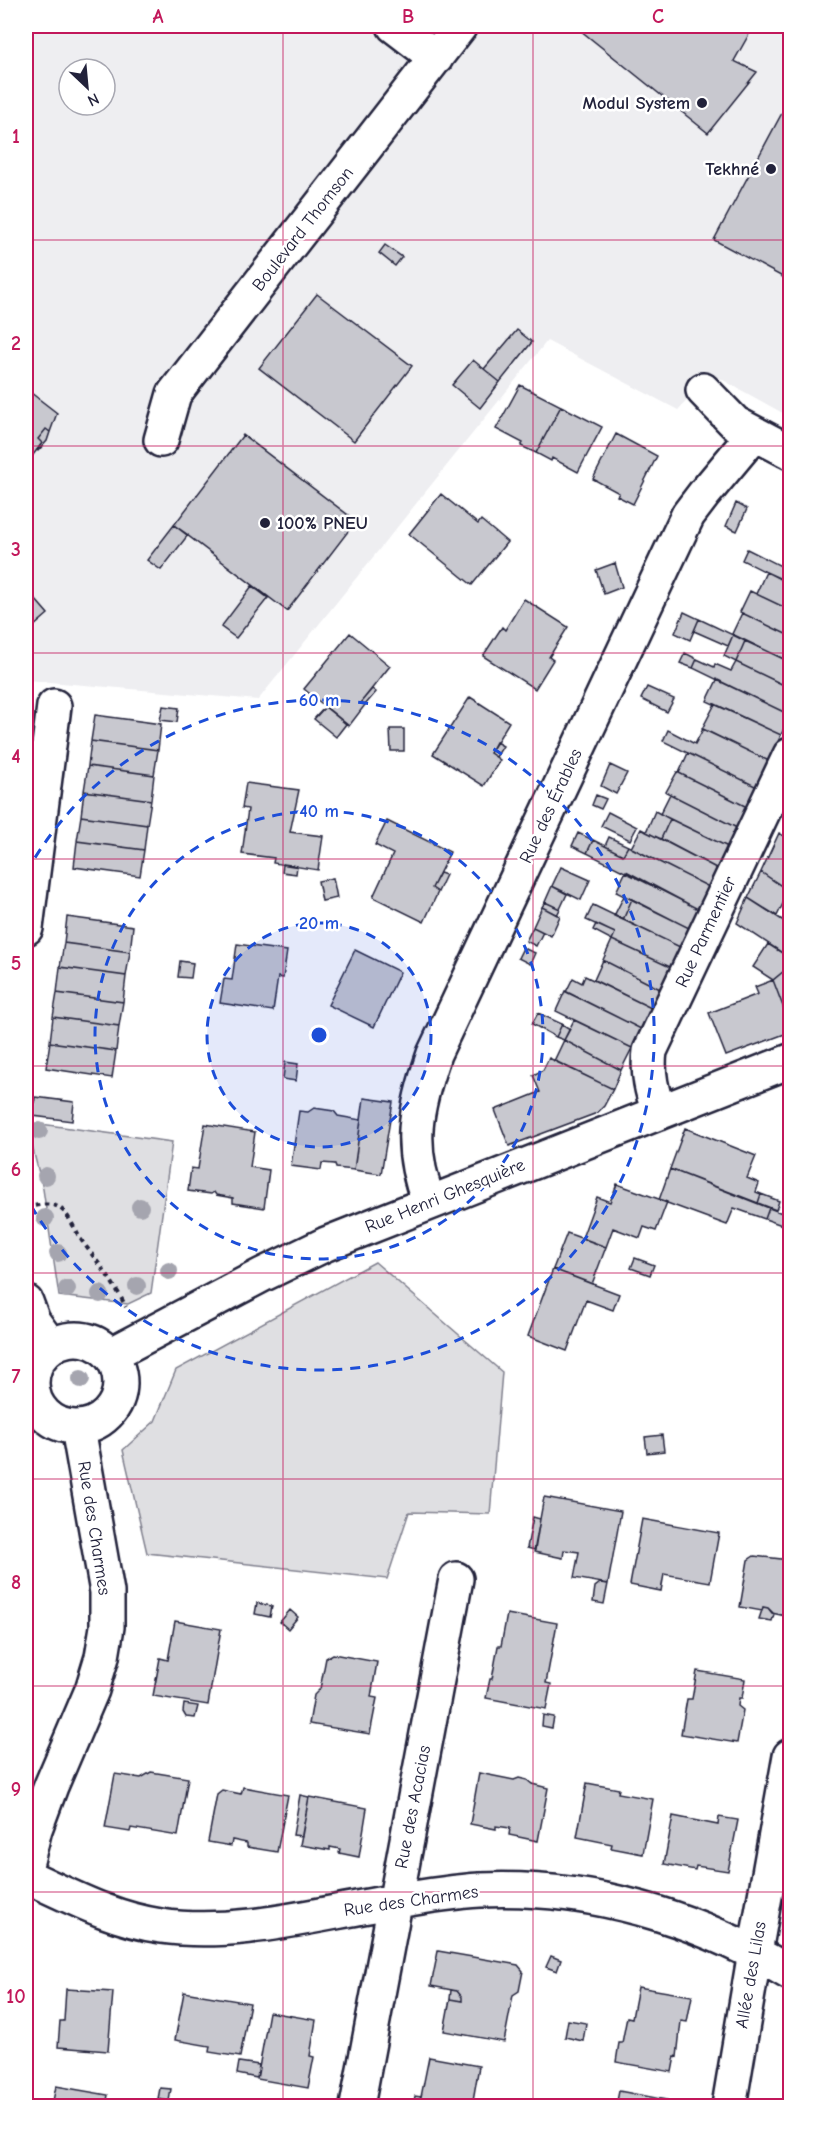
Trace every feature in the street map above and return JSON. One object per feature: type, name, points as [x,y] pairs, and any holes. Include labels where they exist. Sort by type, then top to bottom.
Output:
[{"type":"street","points":[[394,26],[435,58]]},
{"type":"street","name":"Boulevard Thomson","points":[[161,440],[174,394],[460,26]]},
{"type":"street","points":[[703,390],[735,423],[790,452]]},
{"type":"street","name":"Rue des Érables","points":[[429,1202],[420,1178],[415,1149],[415,1128],[434,1054],[688,515],[754,434]]},
{"type":"street","points":[[26,928],[54,706]]},
{"type":"street","name":"Rue Parmentier","points":[[659,1113],[651,1089],[648,1065],[650,1051],[790,755]]},
{"type":"street","name":"Rue Henri Ghesquière","points":[[110,1355],[297,1257],[429,1202],[790,1061]]},
{"type":"street","points":[[26,1302],[33,1321],[51,1346]]},
{"type":"street","points":[[71,1339],[82,1339],[97,1344],[110,1355],[120,1377],[120,1389],[117,1401],[101,1420],[78,1428],[64,1426],[51,1420],[30,1400],[34,1370],[40,1357],[51,1346],[71,1339]]},
{"type":"street","name":"Rue des Charmes","points":[[26,1865],[35,1828],[92,1690],[102,1657],[107,1627],[107,1592],[78,1428]]},
{"type":"street","name":"Rue des Acacias","points":[[357,2106],[456,1579]]},
{"type":"street","name":"Allée des Lilas","points":[[729,2106],[754,1952],[782,1846],[790,1756]]},
{"type":"street","name":"Rue des Charmes","points":[[26,1876],[124,1918],[162,1926],[202,1928],[292,1919],[396,1901],[479,1890],[533,1890],[590,1897],[635,1906],[679,1920],[754,1952],[790,1973]]},
{"type":"path","points":[[26,1207],[48,1204],[58,1207],[65,1214],[115,1284],[140,1338]]},
{"type":"shaded area","points":[[26,26],[790,26],[790,417],[712,374],[678,410],[547,341],[258,700],[26,680]]},
{"type":"shaded area","points":[[26,1122],[172,1142],[151,1293],[128,1304],[59,1296],[43,1189]]},
{"type":"shaded area","points":[[375,1262],[502,1372],[490,1514],[409,1512],[387,1579],[147,1553],[123,1450],[155,1421],[176,1370]]},
{"type":"building","name":"Modul System","points":[[575,26],[751,26],[749,28],[752,29],[734,61],[757,72],[708,133]]},
{"type":"building","name":"Tekhné","points":[[790,98],[790,281],[714,240]]},
{"type":"building","points":[[385,245],[402,257],[395,266],[379,253]]},
{"type":"building","points":[[317,294],[412,366],[354,441],[259,368]]},
{"type":"building","points":[[517,330],[532,342],[500,382],[484,369]]},
{"type":"building","points":[[473,360],[500,382],[480,408],[452,385]]},
{"type":"building","points":[[520,385],[561,406],[536,453],[521,446],[523,443],[496,429]]},
{"type":"building","points":[[26,389],[57,413],[50,432],[46,429],[38,439],[42,443],[30,459],[26,456]]},
{"type":"building","points":[[561,406],[602,427],[578,472],[552,458],[551,461],[536,453]]},
{"type":"building","points":[[46,429],[50,432],[47,441],[38,451],[42,443],[38,439]]},
{"type":"building","points":[[616,434],[657,456],[633,504],[617,496],[619,493],[593,479]]},
{"type":"building","name":"100% PNEU","points":[[243,435],[356,521],[287,611],[174,525]]},
{"type":"building","points":[[441,494],[478,524],[481,520],[507,542],[472,585],[409,534]]},
{"type":"building","points":[[736,503],[747,509],[737,531],[726,526]]},
{"type":"building","points":[[174,525],[188,535],[161,570],[147,560]]},
{"type":"building","points":[[747,549],[789,570],[784,581],[742,560]]},
{"type":"building","points":[[615,563],[622,587],[604,594],[596,570]]},
{"type":"building","points":[[766,572],[790,583],[790,610],[756,594]]},
{"type":"building","points":[[252,586],[268,598],[236,638],[221,627]]},
{"type":"building","points":[[750,591],[790,610],[790,636],[740,612]]},
{"type":"building","points":[[29,592],[48,614],[26,633],[26,595]]},
{"type":"building","points":[[524,599],[568,627],[549,657],[553,660],[535,689],[483,656],[502,627],[505,630]]},
{"type":"building","points":[[684,612],[699,619],[690,640],[675,633]]},
{"type":"building","points":[[742,613],[790,636],[790,662],[732,634]]},
{"type":"building","points":[[699,619],[733,635],[728,646],[694,631]]},
{"type":"building","points":[[350,633],[390,666],[361,702],[365,705],[349,726],[304,689]]},
{"type":"building","points":[[733,635],[745,641],[736,662],[724,656]]},
{"type":"building","points":[[745,641],[790,662],[790,688],[736,662]]},
{"type":"building","points":[[685,653],[697,659],[693,668],[680,663]]},
{"type":"building","points":[[697,659],[714,667],[715,664],[731,671],[736,662],[790,688],[790,715],[693,668]]},
{"type":"building","points":[[717,680],[790,715],[781,735],[707,701]]},
{"type":"building","points":[[647,687],[674,699],[667,712],[641,699]]},
{"type":"building","points":[[372,689],[376,692],[365,705],[361,702]]},
{"type":"building","points":[[470,697],[509,722],[490,753],[500,760],[484,786],[433,754]]},
{"type":"building","points":[[715,704],[781,735],[769,761],[702,729]]},
{"type":"building","points":[[163,706],[179,708],[177,722],[160,720]]},
{"type":"building","points":[[325,707],[346,724],[336,737],[314,719]]},
{"type":"building","points":[[95,715],[161,724],[158,750],[91,741]]},
{"type":"building","points":[[390,729],[404,729],[404,751],[391,751]]},
{"type":"building","points":[[703,729],[769,761],[757,787],[663,741],[668,730],[695,744]]},
{"type":"building","points":[[91,741],[158,750],[154,775],[88,766]]},
{"type":"building","points":[[496,742],[503,746],[496,757],[490,753]]},
{"type":"building","points":[[688,753],[757,787],[747,807],[679,773]]},
{"type":"building","points":[[610,765],[627,773],[616,794],[601,786]]},
{"type":"building","points":[[88,766],[154,775],[151,800],[84,791]]},
{"type":"building","points":[[677,772],[747,807],[737,828],[666,792]]},
{"type":"building","points":[[246,783],[299,790],[290,832],[323,836],[318,870],[273,863],[274,858],[242,854],[248,809],[242,808]]},
{"type":"building","points":[[84,791],[151,800],[147,825],[81,816]]},
{"type":"building","points":[[670,794],[737,828],[728,847],[660,814]]},
{"type":"building","points":[[596,795],[606,799],[601,809],[592,805]]},
{"type":"building","points":[[655,811],[670,819],[661,839],[646,832]]},
{"type":"building","points":[[608,812],[637,827],[630,840],[601,826]]},
{"type":"building","points":[[81,816],[147,825],[144,850],[77,841]]},
{"type":"building","points":[[670,819],[728,847],[718,869],[661,839]]},
{"type":"building","points":[[387,821],[450,852],[432,888],[438,892],[424,922],[373,897],[393,854],[375,845]]},
{"type":"building","points":[[641,829],[718,869],[709,887],[631,848]]},
{"type":"building","points":[[578,833],[593,840],[587,853],[572,846]]},
{"type":"building","points":[[779,833],[790,840],[790,880],[786,889],[761,872]]},
{"type":"building","points":[[609,837],[628,846],[623,855],[605,846]]},
{"type":"building","points":[[593,840],[623,855],[628,846],[709,887],[698,909],[587,853]]},
{"type":"building","points":[[77,841],[144,850],[140,876],[74,867]]},
{"type":"building","points":[[283,864],[297,866],[296,874],[282,872]]},
{"type":"building","points":[[561,867],[590,880],[581,900],[552,886]]},
{"type":"building","points":[[626,871],[698,909],[689,928],[616,892]]},
{"type":"building","points":[[761,872],[789,891],[777,916],[748,898]]},
{"type":"building","points":[[440,873],[446,875],[438,892],[432,888]]},
{"type":"building","points":[[333,878],[337,898],[322,901],[318,881]]},
{"type":"building","points":[[552,886],[567,894],[560,909],[545,902]]},
{"type":"building","points":[[624,896],[632,899],[623,920],[614,916]]},
{"type":"building","points":[[748,898],[790,925],[790,958],[737,923]]},
{"type":"building","points":[[632,899],[689,928],[680,947],[623,920]]},
{"type":"building","points":[[545,902],[560,909],[557,915],[542,907]]},
{"type":"building","points":[[593,905],[680,947],[670,967],[612,940],[615,933],[586,920]]},
{"type":"building","points":[[542,907],[560,916],[551,936],[533,927]]},
{"type":"building","points":[[67,917],[133,926],[130,952],[64,943]]},
{"type":"building","points":[[596,924],[615,933],[612,940],[593,930]]},
{"type":"building","points":[[533,927],[543,932],[536,946],[526,941]]},
{"type":"building","points":[[612,940],[670,967],[660,989],[603,960]]},
{"type":"building","points":[[64,943],[130,952],[126,976],[60,967]]},
{"type":"building","points":[[237,944],[287,951],[283,978],[278,977],[273,1011],[220,1003],[224,979],[232,980]]},
{"type":"building","points":[[768,944],[790,958],[790,966],[773,980],[753,967]]},
{"type":"building","points":[[523,948],[535,953],[530,964],[518,958]]},
{"type":"building","points":[[355,950],[400,972],[374,1027],[328,1005]]},
{"type":"building","points":[[603,960],[660,989],[651,1008],[594,980]]},
{"type":"building","points":[[180,961],[193,963],[191,978],[178,977]]},
{"type":"building","points":[[790,966],[790,1025],[773,980]]},
{"type":"building","points":[[60,967],[126,976],[123,1002],[57,993]]},
{"type":"building","points":[[585,976],[651,1008],[641,1029],[566,992],[573,978],[582,983]]},
{"type":"building","points":[[773,980],[790,1025],[790,1032],[726,1056],[709,1013],[758,994],[755,987]]},
{"type":"building","points":[[565,991],[641,1029],[632,1048],[556,1011]]},
{"type":"building","points":[[57,993],[123,1002],[119,1026],[53,1017]]},
{"type":"building","points":[[538,1013],[562,1024],[556,1037],[532,1024]]},
{"type":"building","points":[[53,1017],[119,1026],[116,1051],[50,1042]]},
{"type":"building","points":[[574,1020],[632,1048],[621,1070],[564,1040]]},
{"type":"building","points":[[562,1024],[570,1029],[564,1040],[556,1037]]},
{"type":"building","points":[[564,1040],[621,1070],[613,1089],[554,1061]]},
{"type":"building","points":[[50,1042],[116,1051],[112,1078],[46,1068]]},
{"type":"building","points":[[549,1058],[613,1089],[604,1106],[597,1113],[509,1146],[495,1110],[540,1092],[533,1075],[543,1070]]},
{"type":"building","points":[[285,1062],[298,1064],[296,1081],[283,1079]]},
{"type":"building","points":[[35,1097],[74,1102],[72,1121],[33,1116]]},
{"type":"building","points":[[364,1098],[393,1102],[381,1174],[354,1170]]},
{"type":"building","points":[[314,1108],[334,1111],[338,1116],[361,1120],[354,1170],[336,1168],[335,1164],[322,1163],[321,1170],[291,1166],[299,1111],[308,1112]]},
{"type":"building","points":[[205,1124],[255,1132],[250,1167],[269,1170],[264,1208],[233,1203],[233,1198],[216,1195],[214,1192],[211,1194],[188,1191],[191,1168],[198,1169]]},
{"type":"building","points":[[685,1128],[756,1156],[747,1178],[759,1183],[756,1192],[761,1194],[758,1203],[670,1169]]},
{"type":"building","points":[[670,1169],[769,1208],[765,1219],[734,1208],[727,1225],[659,1200]]},
{"type":"building","points":[[617,1184],[667,1202],[656,1231],[644,1227],[640,1238],[613,1228],[606,1247],[582,1238],[597,1197],[610,1202]]},
{"type":"building","points":[[761,1194],[779,1201],[776,1210],[758,1203]]},
{"type":"building","points":[[769,1208],[790,1216],[790,1228],[765,1219]]},
{"type":"building","points":[[567,1233],[606,1247],[592,1284],[553,1269]]},
{"type":"building","points":[[635,1258],[654,1265],[650,1275],[631,1268]]},
{"type":"building","points":[[553,1269],[619,1294],[613,1310],[586,1300],[567,1351],[528,1336]]},
{"type":"building","points":[[662,1435],[664,1451],[647,1453],[645,1437]]},
{"type":"building","points":[[544,1497],[621,1511],[608,1584],[574,1578],[579,1552],[564,1550],[563,1558],[534,1552]]},
{"type":"building","points":[[533,1517],[540,1519],[535,1550],[527,1548]]},
{"type":"building","points":[[642,1519],[719,1533],[710,1582],[664,1574],[661,1591],[630,1585]]},
{"type":"building","points":[[754,1556],[790,1560],[790,1617],[772,1613],[768,1608],[763,1607],[762,1611],[740,1607],[748,1560]]},
{"type":"building","points":[[600,1583],[608,1584],[604,1604],[593,1602],[595,1587]]},
{"type":"building","points":[[257,1603],[272,1606],[270,1617],[255,1614]]},
{"type":"building","points":[[763,1607],[768,1608],[774,1614],[772,1621],[759,1619]]},
{"type":"building","points":[[290,1610],[298,1617],[288,1629],[280,1622]]},
{"type":"building","points":[[507,1614],[557,1623],[546,1683],[551,1684],[546,1709],[486,1698],[498,1646],[501,1646]]},
{"type":"building","points":[[175,1621],[221,1629],[208,1705],[153,1696],[160,1658],[168,1660]]},
{"type":"building","points":[[333,1654],[377,1662],[371,1697],[377,1698],[370,1734],[309,1724],[314,1695],[320,1689],[326,1658]]},
{"type":"building","points":[[697,1671],[745,1679],[742,1698],[739,1698],[738,1706],[743,1710],[737,1743],[681,1734],[687,1699],[692,1699]]},
{"type":"building","points":[[184,1704],[198,1706],[195,1718],[186,1717],[183,1712]]},
{"type":"building","points":[[543,1715],[554,1717],[552,1728],[542,1726]]},
{"type":"building","points":[[151,1772],[188,1778],[178,1836],[131,1828],[130,1832],[105,1828],[115,1774],[141,1778]]},
{"type":"building","points":[[479,1773],[514,1780],[519,1778],[548,1788],[538,1841],[509,1835],[510,1828],[496,1826],[496,1829],[470,1824]]},
{"type":"building","points":[[587,1783],[619,1789],[618,1793],[653,1799],[643,1854],[611,1848],[612,1844],[577,1837]]},
{"type":"building","points":[[243,1787],[288,1795],[277,1852],[247,1847],[247,1843],[232,1840],[231,1846],[208,1842],[217,1794],[222,1790],[241,1794]]},
{"type":"building","points":[[300,1795],[309,1797],[302,1836],[293,1835]]},
{"type":"building","points":[[309,1797],[367,1808],[359,1857],[339,1853],[340,1849],[330,1847],[330,1850],[300,1845]]},
{"type":"building","points":[[673,1816],[718,1825],[719,1817],[738,1820],[728,1871],[696,1866],[695,1870],[664,1864]]},
{"type":"building","points":[[438,1951],[518,1965],[523,1971],[519,1991],[513,1995],[504,2042],[444,2031],[450,1999],[462,2001],[462,1997],[457,1991],[431,1986]]},
{"type":"building","points":[[551,1956],[561,1960],[557,1971],[546,1967]]},
{"type":"building","points":[[638,1987],[692,1996],[687,2022],[681,2021],[677,2057],[675,2056],[672,2072],[616,2062],[627,2017],[632,2018]]},
{"type":"building","points":[[66,1989],[113,1992],[108,2051],[58,2047],[60,2021],[64,2021]]},
{"type":"building","points":[[451,1990],[457,1991],[462,2001],[450,1999]]},
{"type":"building","points":[[184,1992],[250,2003],[240,2057],[209,2052],[210,2046],[175,2040]]},
{"type":"building","points":[[269,2012],[316,2020],[310,2056],[314,2057],[308,2088],[257,2079]]},
{"type":"building","points":[[568,2020],[586,2023],[583,2041],[565,2037]]},
{"type":"building","points":[[429,2057],[479,2066],[472,2106],[413,2106],[415,2096],[421,2097]]},
{"type":"building","points":[[239,2062],[259,2065],[257,2078],[237,2074]]},
{"type":"building","points":[[56,2086],[108,2095],[106,2106],[52,2106]]},
{"type":"building","points":[[160,2088],[171,2089],[169,2101],[158,2099]]},
{"type":"building","points":[[619,2091],[667,2100],[666,2106],[616,2106]]},
{"type":"place","name":"Modul System","points":[[702,103]]},
{"type":"place","name":"Tekhné","points":[[771,169]]},
{"type":"place","name":"100% PNEU","points":[[265,523]]}]
